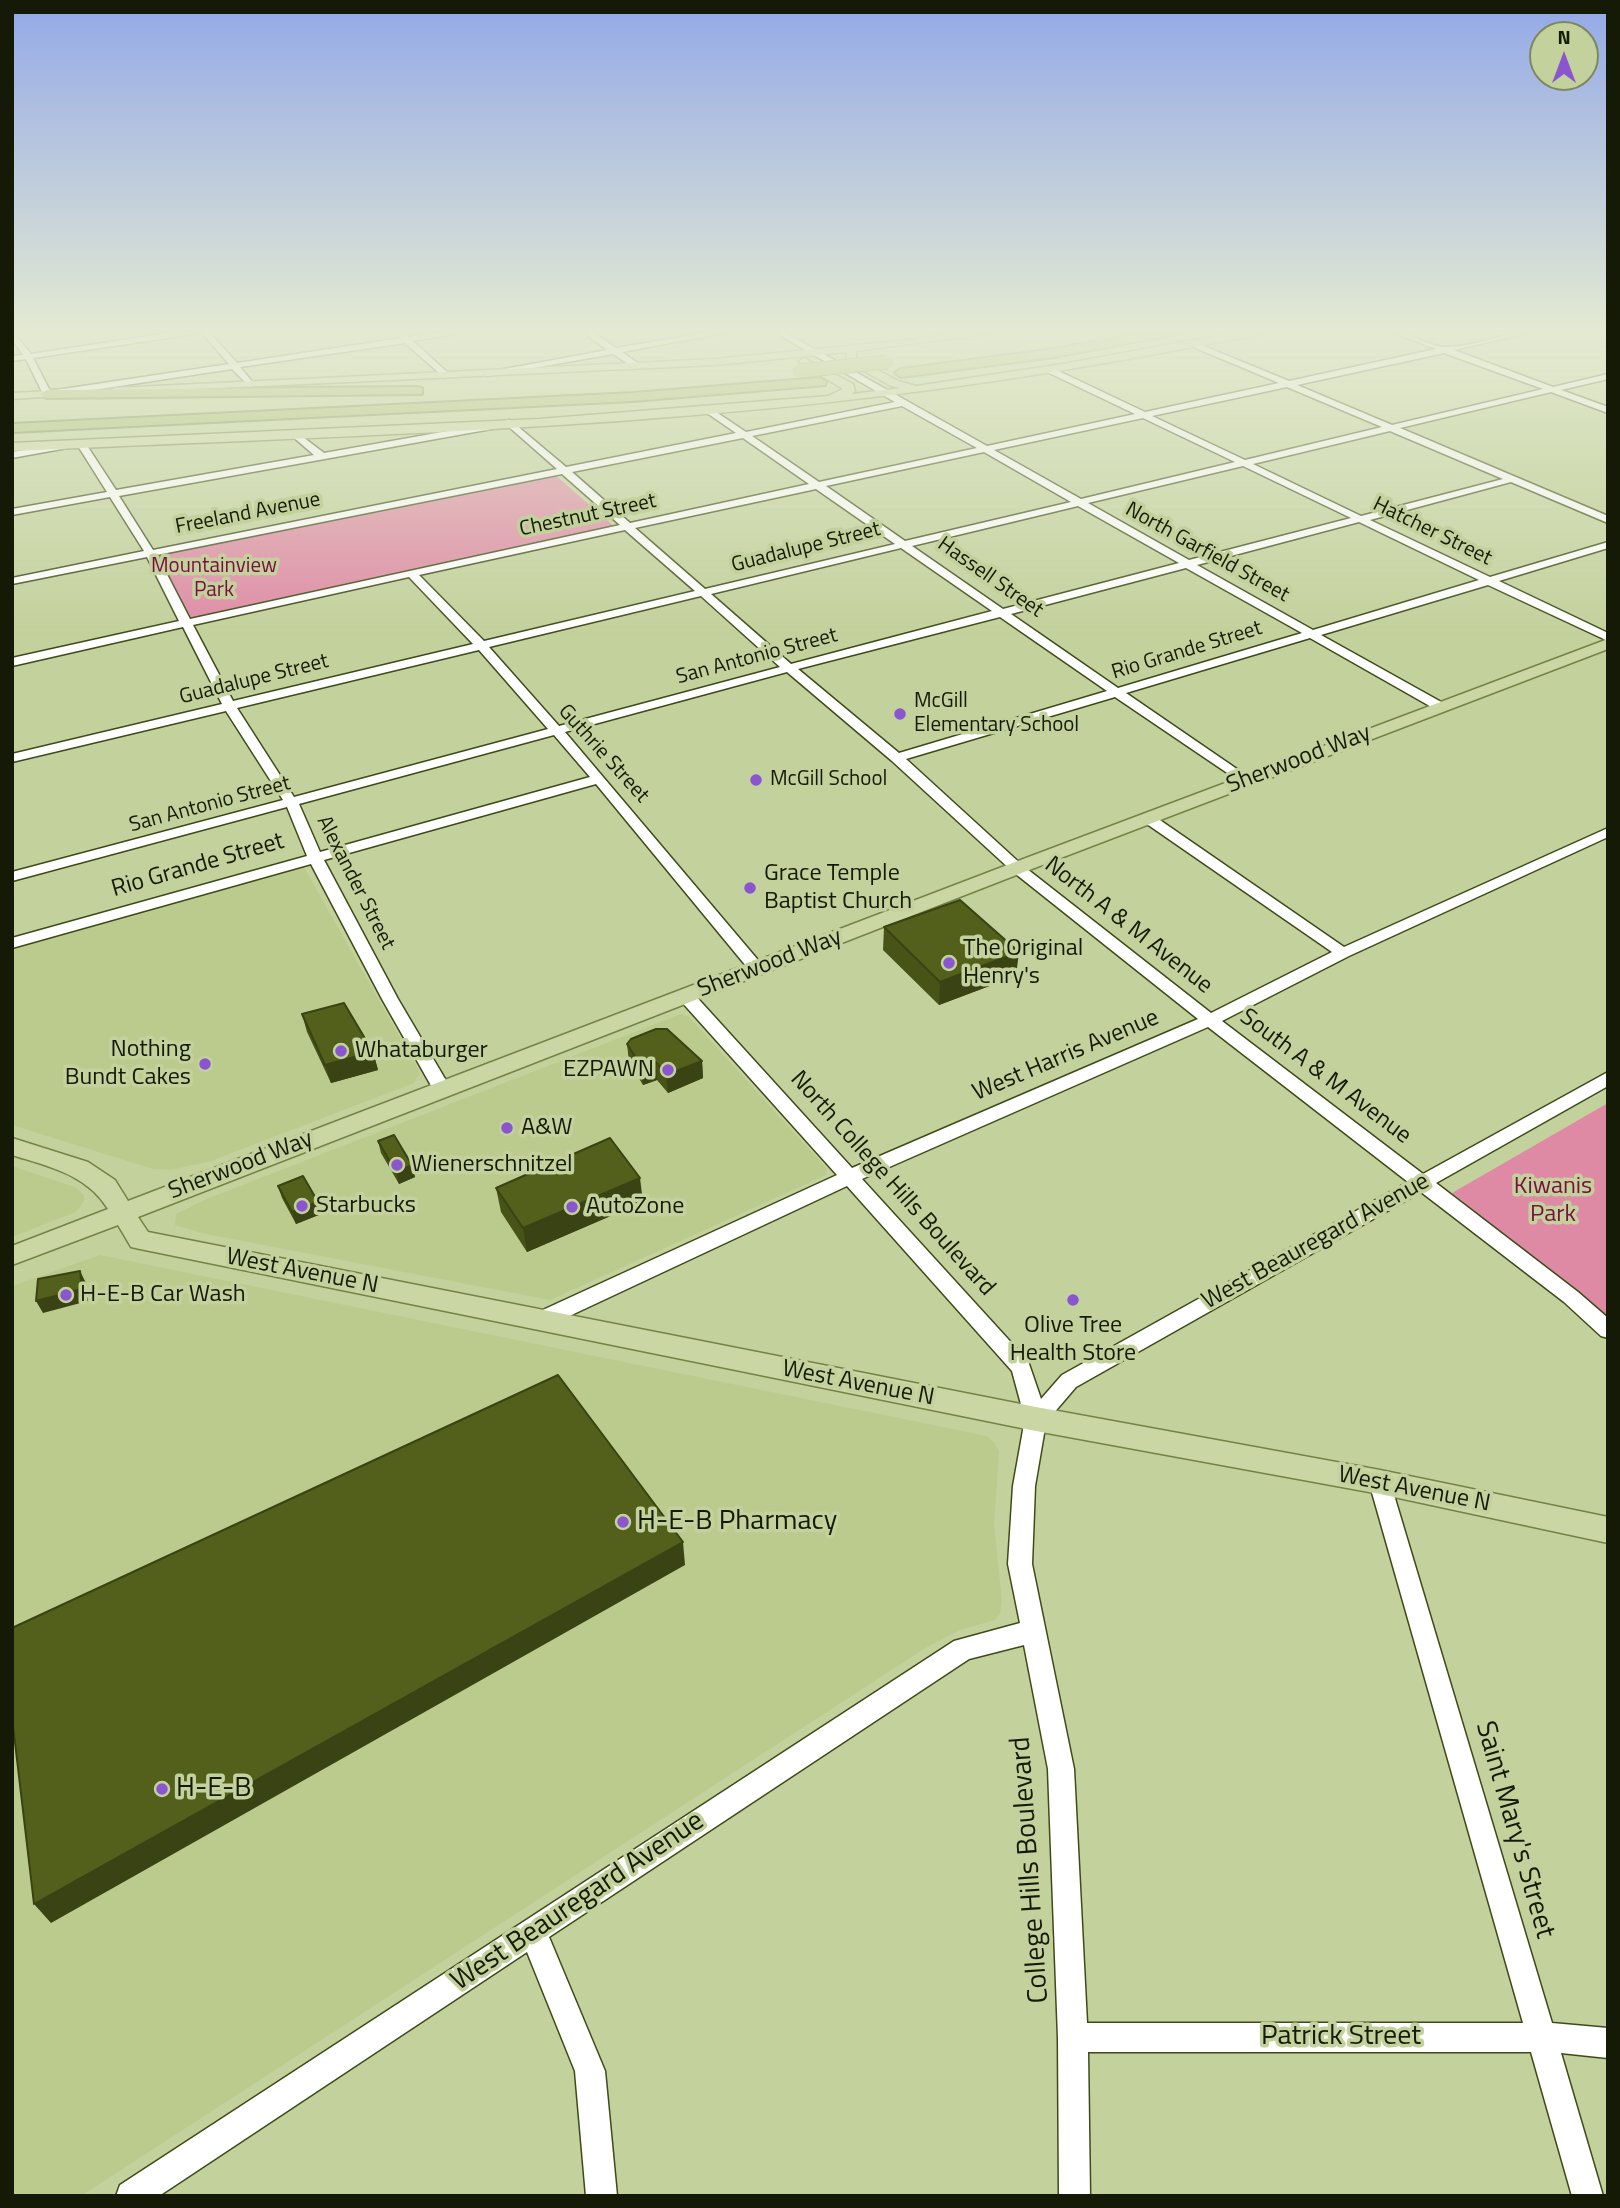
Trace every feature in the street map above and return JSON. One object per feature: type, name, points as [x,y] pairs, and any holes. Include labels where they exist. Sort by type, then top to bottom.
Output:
[{"type":"highway","points":[[12,438],[82,432]]},
{"type":"main road","points":[[12,447],[333,432]]},
{"type":"main road","name":"Sherwood Way","points":[[12,1256],[1439,706],[1608,644]]},
{"type":"main road","name":"West Avenue N","points":[[12,1146],[80,1168],[106,1186],[140,1240],[1036,1419],[1380,1482],[1608,1530]]},
{"type":"street","points":[[12,512],[458,432]]},
{"type":"street","name":"North A & M Avenue","points":[[520,432],[702,593],[897,758],[1017,868],[1210,1020]]},
{"type":"street","name":"Hassell Street","points":[[739,432],[905,544],[1245,781]]},
{"type":"street","name":"Freeland Avenue","points":[[12,581],[758,432]]},
{"type":"street","name":"North Garfield Street","points":[[954,432],[1439,706]]},
{"type":"street","name":"Chestnut Street","points":[[12,662],[1067,432]]},
{"type":"street","name":"Hatcher Street","points":[[1180,432],[1608,638]]},
{"type":"street","name":"Guadalupe Street","points":[[12,758],[1365,432]]},
{"type":"street","points":[[1403,432],[1608,520]]},
{"type":"street","points":[[295,434],[321,456]]},
{"type":"street","points":[[12,455],[81,443]]},
{"type":"street","name":"Alexander Street","points":[[81,443],[150,553],[229,706],[292,804],[315,857],[390,999],[442,1089]]},
{"type":"street","name":"San Antonio Street","points":[[12,877],[292,804],[789,668],[1513,479]]},
{"type":"street","name":"Rio Grande Street","points":[[897,758],[1608,545]]},
{"type":"street","name":"Guthrie Street","points":[[411,573],[481,645],[554,732],[599,779],[757,969]]},
{"type":"street","name":"Rio Grande Street","points":[[12,943],[599,779]]},
{"type":"street","points":[[1149,819],[1343,953]]},
{"type":"street","name":"West Harris Avenue","points":[[541,1320],[851,1176],[1210,1020],[1343,953],[1608,832]]},
{"type":"street","name":"North College Hills Boulevard","points":[[686,996],[1021,1367],[1036,1419]]},
{"type":"street","name":"South A & M Avenue","points":[[1210,1020],[1572,1297],[1608,1330]]},
{"type":"street","name":"West Beauregard Avenue","points":[[1036,1419],[1069,1381],[1608,1078]]},
{"type":"street","name":"College Hills Boulevard","points":[[1036,1419],[1024,1486],[1020,1564],[1061,1769],[1073,2038],[1075,2196]]},
{"type":"street","name":"Saint Mary's Street","points":[[1380,1482],[1588,2196]]},
{"type":"street","name":"West Beauregard Avenue","points":[[131,2196],[964,1649],[1035,1631]]},
{"type":"street","points":[[533,1933],[590,2071],[602,2196]]},
{"type":"street","name":"Patrick Street","points":[[1073,2038],[1541,2037],[1608,2043]]},
{"type":"shaded area","points":[[1413,432],[1608,432],[1608,515]]},
{"type":"shaded area","points":[[302,864],[420,1073],[414,1083],[211,1161],[171,1170],[153,1169],[12,1125],[12,946]]},
{"type":"shaded area","points":[[681,1014],[689,1017],[827,1169],[826,1175],[550,1300],[206,1234],[175,1225],[176,1214],[204,1200]]},
{"type":"shaded area","points":[[12,1166],[75,1187],[84,1195],[84,1201],[76,1212],[12,1237]]},
{"type":"shaded area","points":[[100,1255],[987,1436],[999,1451],[994,1524],[1002,1601],[1000,1613],[995,1620],[960,1630],[927,1647],[81,2196],[12,2196],[12,1286]]},
{"type":"green space","name":"Mountainview Park","points":[[555,475],[616,528],[192,619],[154,555]]},
{"type":"green space","name":"Kiwanis Park","points":[[1608,1103],[1608,1317],[1452,1193]]},
{"type":"building","points":[[960,900],[1019,952],[940,982],[884,927]]},
{"type":"building","name":"Whataburger","points":[[344,1003],[373,1052],[325,1065],[302,1014]]},
{"type":"building","points":[[656,1029],[667,1029],[702,1061],[666,1075],[656,1062],[642,1067],[627,1044],[631,1039]]},
{"type":"building","points":[[394,1135],[412,1165],[396,1172],[378,1141]]},
{"type":"building","points":[[610,1138],[640,1178],[523,1228],[496,1188]]},
{"type":"building","points":[[303,1176],[318,1202],[292,1212],[278,1186]]},
{"type":"building","points":[[80,1271],[82,1289],[36,1301],[38,1279]]},
{"type":"building","name":"H-E-B","points":[[558,1375],[683,1542],[34,1904],[12,1717],[12,1628]]},
{"type":"place","name":"McGill Elementary School","points":[[900,714]]},
{"type":"place","name":"McGill School","points":[[756,780]]},
{"type":"place","name":"Grace Temple Baptist Church","points":[[750,888]]},
{"type":"place","name":"The Original Henry's","points":[[949,963]]},
{"type":"place","name":"Whataburger","points":[[341,1051]]},
{"type":"place","name":"Nothing Bundt Cakes","points":[[205,1064]]},
{"type":"place","name":"EZPAWN","points":[[668,1070]]},
{"type":"place","name":"A&W","points":[[507,1128]]},
{"type":"place","name":"Wienerschnitzel","points":[[397,1165]]},
{"type":"place","name":"Starbucks","points":[[302,1206]]},
{"type":"place","name":"AutoZone","points":[[572,1207]]},
{"type":"place","name":"H-E-B Car Wash","points":[[66,1295]]},
{"type":"place","name":"Olive Tree Health Store","points":[[1073,1300]]},
{"type":"place","name":"H-E-B Pharmacy","points":[[623,1522]]},
{"type":"place","name":"H-E-B","points":[[162,1789]]}]
